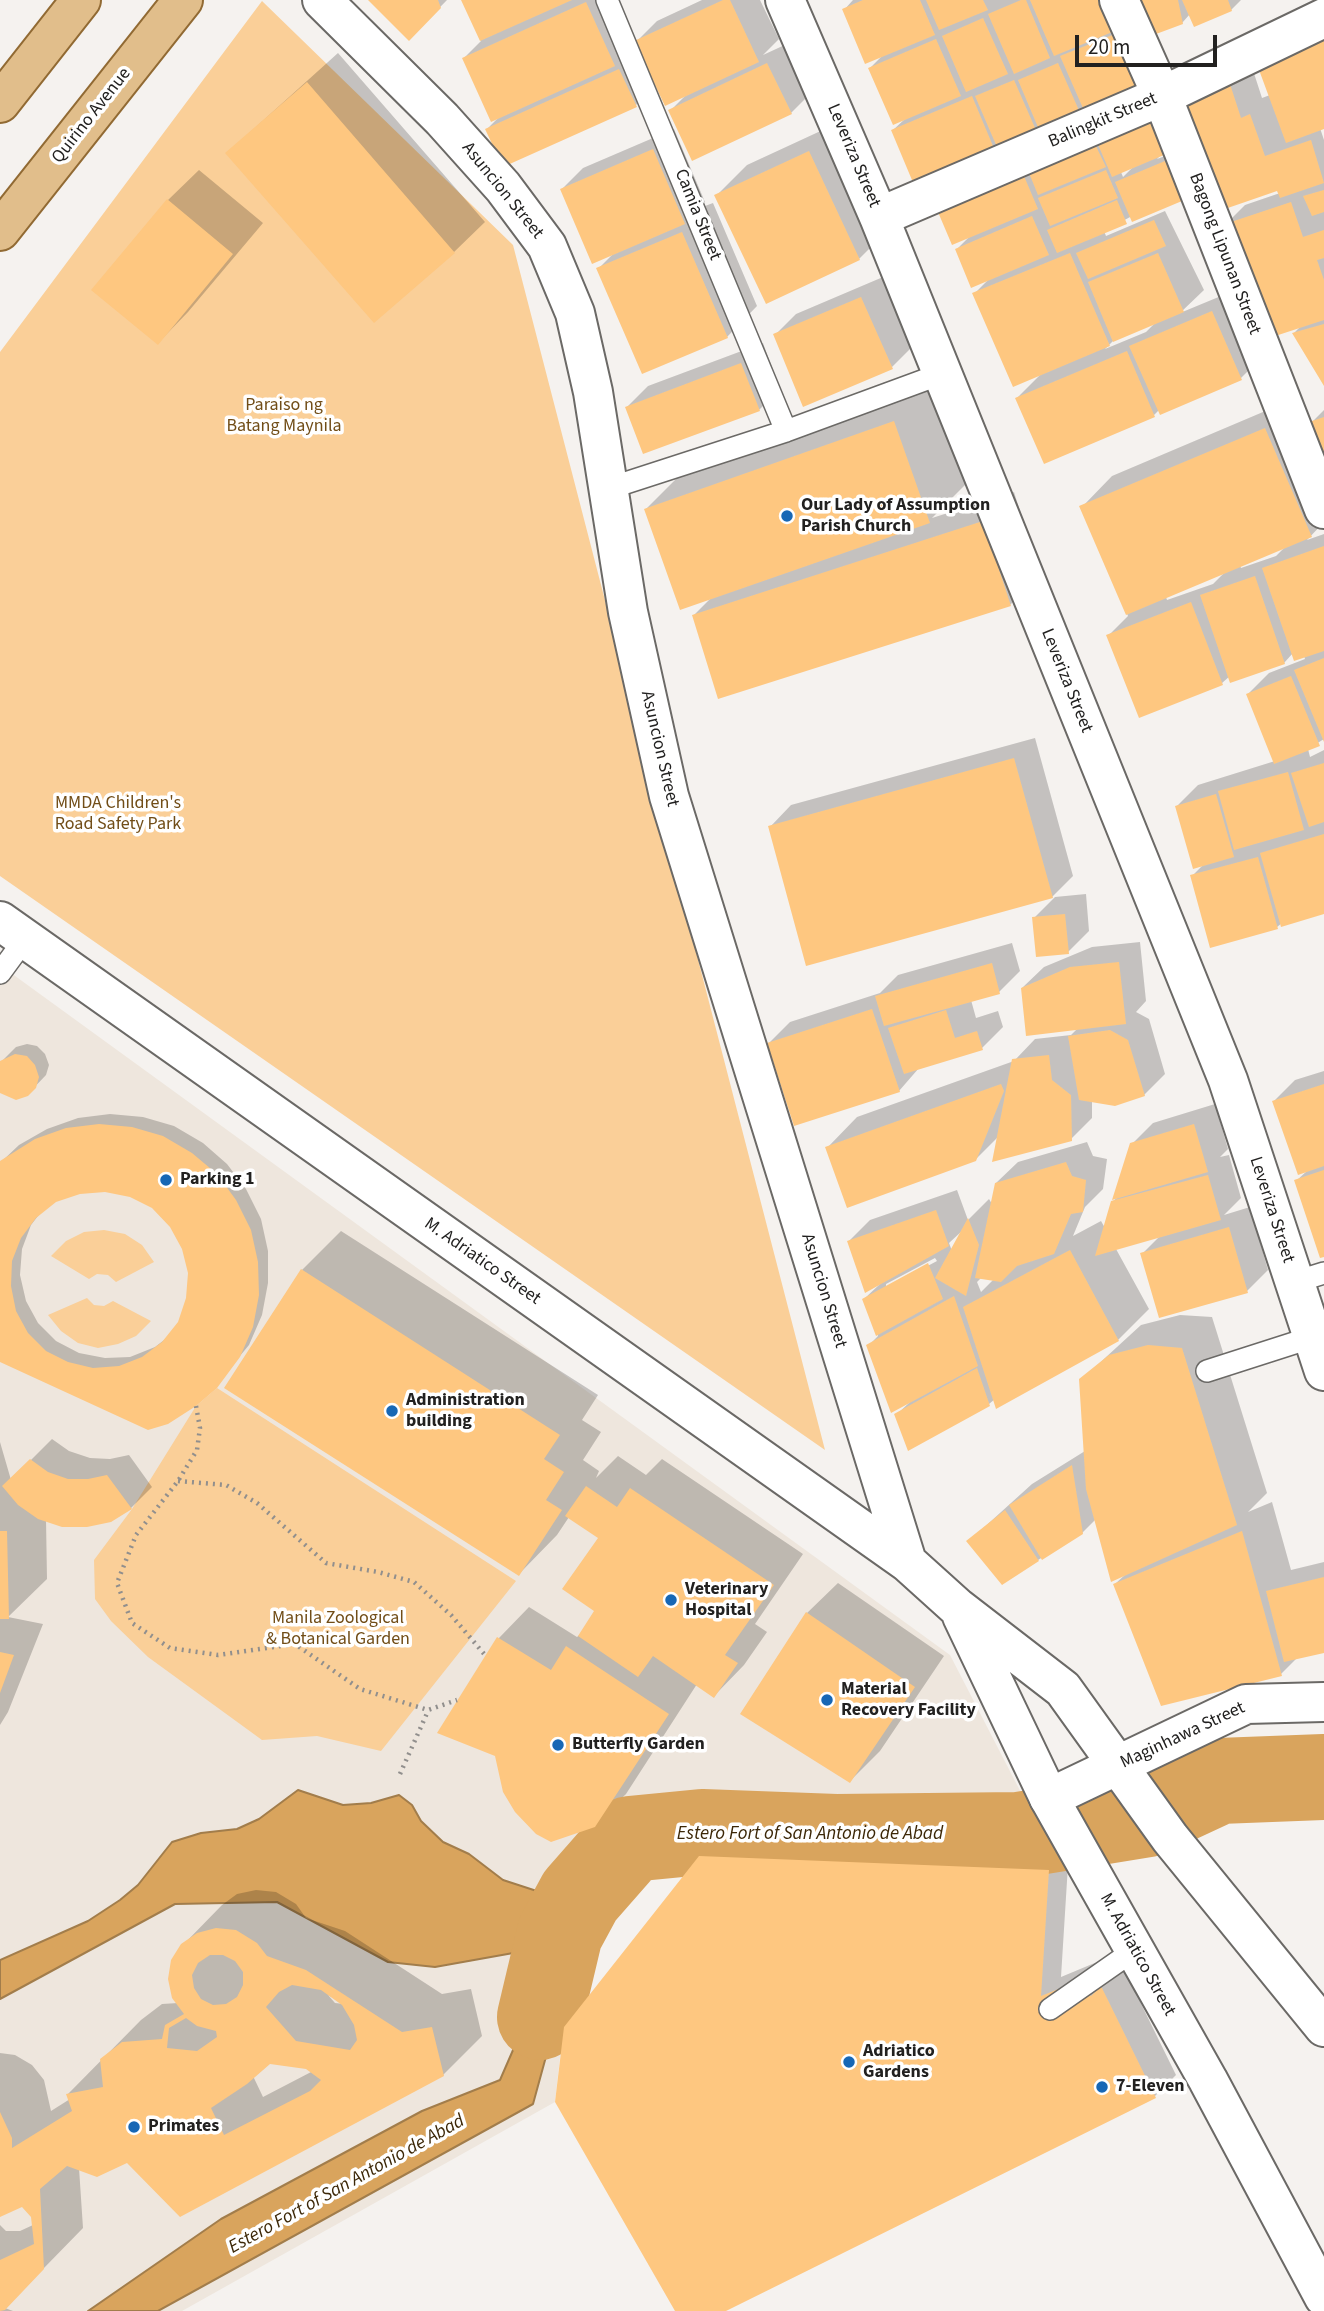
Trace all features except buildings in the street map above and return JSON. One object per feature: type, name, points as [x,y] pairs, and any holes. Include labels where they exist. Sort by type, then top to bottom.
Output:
[{"type":"main road","points":[[0,103],[81,0]]},
{"type":"main road","name":"Quirino Avenue","points":[[0,231],[183,0]]},
{"type":"street","name":"Asuncion Street","points":[[322,0],[442,119],[503,187],[547,246],[575,313],[593,392],[628,612],[669,796],[907,1562]]},
{"type":"street","name":"Leveriza Street","points":[[786,0],[879,217],[1310,1278],[1318,1354]]},
{"type":"street","name":"Bagong Lipunan Street","points":[[1119,0],[1162,96],[1324,509]]},
{"type":"street","name":"Balingkit Street","points":[[879,217],[1162,96],[1324,18]]},
{"type":"street","name":"M. Adriatico Street","points":[[13,930],[907,1562],[958,1608],[1063,1689],[1170,1838],[1324,2028]]},
{"type":"street","name":"M. Adriatico Street","points":[[958,1608],[1051,1802],[1208,2080],[1324,2297]]},
{"type":"street","name":"Maginhawa Street","points":[[1051,1802],[1123,1774],[1245,1704],[1324,1702]]},
{"type":"lane","name":"Camia Street","points":[[607,0],[786,431]]},
{"type":"lane","points":[[607,489],[786,431],[941,374]]},
{"type":"lane","points":[[0,974],[13,930]]},
{"type":"lane","points":[[1207,1371],[1318,1354]]},
{"type":"lane","points":[[1050,2009],[1133,1951]]},
{"type":"path","points":[[196,1406],[200,1428],[197,1450],[178,1481],[135,1535],[117,1583],[132,1623],[170,1648],[218,1655],[295,1644],[360,1689],[428,1710],[457,1700]]},
{"type":"path","points":[[178,1481],[226,1485],[257,1503],[326,1563],[414,1582],[451,1615],[485,1655]]},
{"type":"path","points":[[400,1774],[428,1710]]},
{"type":"shaded area","name":"Manila Zoological & Botanical Garden","points":[[0,965],[950,1655],[1031,1812],[771,1801],[620,1825],[549,1897],[530,1950],[570,1969],[555,2102],[182,2311],[0,2311]]},
{"type":"green space","name":"Paraiso ng Batang Maynila","points":[[262,1],[513,245],[825,1450],[0,876],[0,352]]},
{"type":"green space","points":[[104,1230],[125,1234],[142,1245],[154,1262],[116,1282],[108,1275],[97,1274],[89,1279],[51,1256],[66,1241],[84,1232]]},
{"type":"green space","points":[[87,1298],[94,1305],[104,1306],[113,1301],[151,1321],[136,1336],[118,1344],[98,1348],[78,1343],[61,1331],[48,1315]]},
{"type":"green space","points":[[217,1388],[516,1581],[381,1751],[317,1736],[262,1740],[148,1657],[111,1621],[95,1599],[94,1560],[132,1509],[196,1406]]},
{"type":"water","points":[[298,1790],[343,1805],[371,1803],[399,1795],[412,1805],[421,1821],[443,1842],[469,1854],[503,1880],[598,1911],[570,1969],[533,2104],[158,2311],[88,2311],[221,2219],[422,2111],[500,2080],[520,2034],[530,1950],[435,1967],[388,1962],[277,1902],[175,1904],[0,1999],[0,1960],[88,1921],[120,1900],[138,1885],[172,1842],[201,1833],[237,1829],[259,1819]]},
{"type":"waterway","name":"Estero Fort of San Antonio de Abad","points":[[540,2017],[560,1933],[580,1896],[630,1839],[702,1832],[836,1837],[1019,1835],[1148,1814],[1219,1781],[1324,1777]]},
{"type":"place","name":"Our Lady of Assumption Parish Church","points":[[787,516]]},
{"type":"place","name":"Parking 1","points":[[166,1180]]},
{"type":"place","name":"Administration building","points":[[392,1411]]},
{"type":"place","name":"Veterinary Hospital","points":[[671,1600]]},
{"type":"place","name":"Material Recovery Facility","points":[[827,1700]]},
{"type":"place","name":"Butterfly Garden","points":[[558,1745]]},
{"type":"place","name":"Adriatico Gardens","points":[[849,2062]]},
{"type":"place","name":"7-Eleven","points":[[1102,2087]]},
{"type":"place","name":"Primates","points":[[134,2127]]},
{"type":"park label","name":"MMDA Children's Road Safety Park","points":[[118,814]]}]
